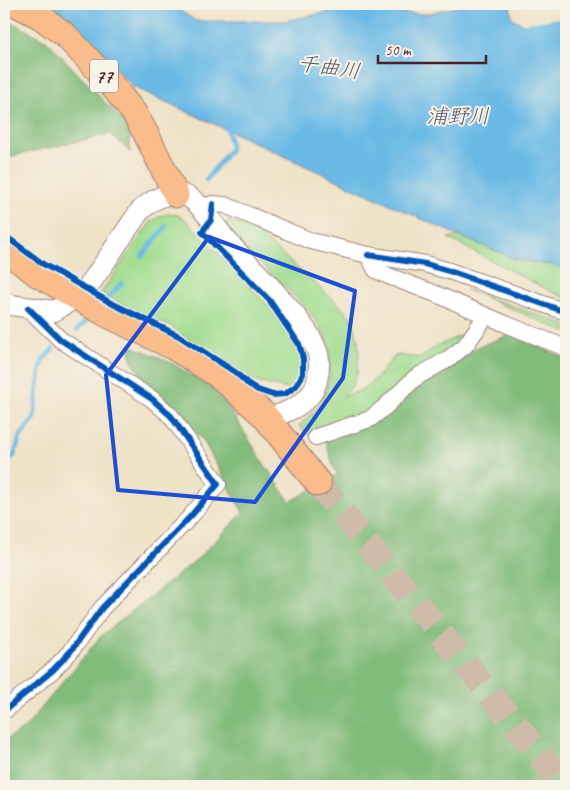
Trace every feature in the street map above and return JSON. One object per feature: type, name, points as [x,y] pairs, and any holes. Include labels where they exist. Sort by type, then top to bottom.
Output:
[{"type":"highway","points":[[4,249],[38,274],[105,313],[174,347],[225,380],[264,416],[318,483]]},
{"type":"main road","name":"77","points":[[16,4],[41,17],[65,35],[111,84],[134,113],[176,195]]},
{"type":"street","points":[[90,284],[139,212],[148,203],[166,195],[184,195],[193,200],[201,207],[229,243],[274,290],[300,321],[313,342],[318,356],[319,373],[315,389],[308,398],[300,405],[275,416],[264,416]]},
{"type":"street","points":[[201,207],[213,204],[225,205],[311,241],[368,255],[425,264],[566,312]]},
{"type":"street","points":[[368,255],[376,270],[383,274],[566,348]]},
{"type":"street","points":[[4,304],[54,311],[69,302]]},
{"type":"street","points":[[4,710],[53,670],[70,652],[102,608],[218,484],[171,416],[152,399],[61,340],[28,308]]},
{"type":"street","points":[[316,437],[370,419],[415,378],[448,359],[465,346],[486,316]]},
{"type":"street","points":[[289,446],[288,437],[300,405]]},
{"type":"highlighted area","points":[[209,237],[355,291],[343,378],[255,502],[118,490],[106,375]]},
{"type":"green space","points":[[4,18],[47,41],[128,125],[130,152],[110,134],[4,158]]},
{"type":"green space","points":[[168,214],[178,215],[185,219],[266,303],[296,345],[300,360],[300,374],[294,385],[288,389],[248,380],[236,369],[171,326],[154,320],[101,293],[151,222]]},
{"type":"green space","points":[[230,221],[255,231],[349,315],[355,327],[359,354],[357,374],[352,387],[343,397],[364,389],[396,355],[421,358],[437,346],[466,333],[465,339],[368,415],[310,436],[299,426],[318,407],[326,392],[330,372],[330,352],[326,339],[320,326],[306,307],[241,245],[226,223]]},
{"type":"green space","points":[[459,236],[518,260],[566,267],[566,298],[448,238]]},
{"type":"green space","points":[[465,289],[566,325],[566,332]]},
{"type":"green space","points":[[509,335],[566,358],[566,786],[4,786],[4,741],[26,727],[100,637],[196,560],[243,513],[203,440],[147,384],[132,361],[129,345],[168,361],[219,392],[290,502],[338,474],[334,469],[325,439],[478,347]]},
{"type":"water","name":"浦野川","points":[[38,4],[170,4],[196,21],[284,21],[337,10],[425,14],[468,4],[510,4],[512,18],[566,47],[566,267],[518,260],[459,236],[133,87],[74,26]]},
{"type":"waterway","name":"千曲川","points":[[508,39],[566,30]]},
{"type":"waterway","points":[[206,180],[231,148],[226,125]]},
{"type":"waterway","points":[[142,256],[166,226]]},
{"type":"waterway","points":[[554,264],[566,270]]},
{"type":"waterway","points":[[104,302],[122,283]]},
{"type":"waterway","points":[[77,330],[92,315]]},
{"type":"waterway","points":[[4,463],[14,456],[20,437],[34,419],[40,371],[43,360],[53,349]]},
{"type":"tunnel","points":[[318,483],[565,786]]},
{"type":"cycle path","points":[[4,235],[43,264],[111,303],[179,336],[235,372],[258,390],[273,395],[285,394],[296,386],[303,374],[303,359],[299,344],[269,300],[202,232],[211,220],[213,204]]},
{"type":"cycle path","points":[[368,255],[425,264],[566,312]]},
{"type":"cycle path","points":[[4,711],[53,670],[70,652],[102,608],[190,517],[218,484],[171,416],[152,399],[61,340],[28,308]]}]
